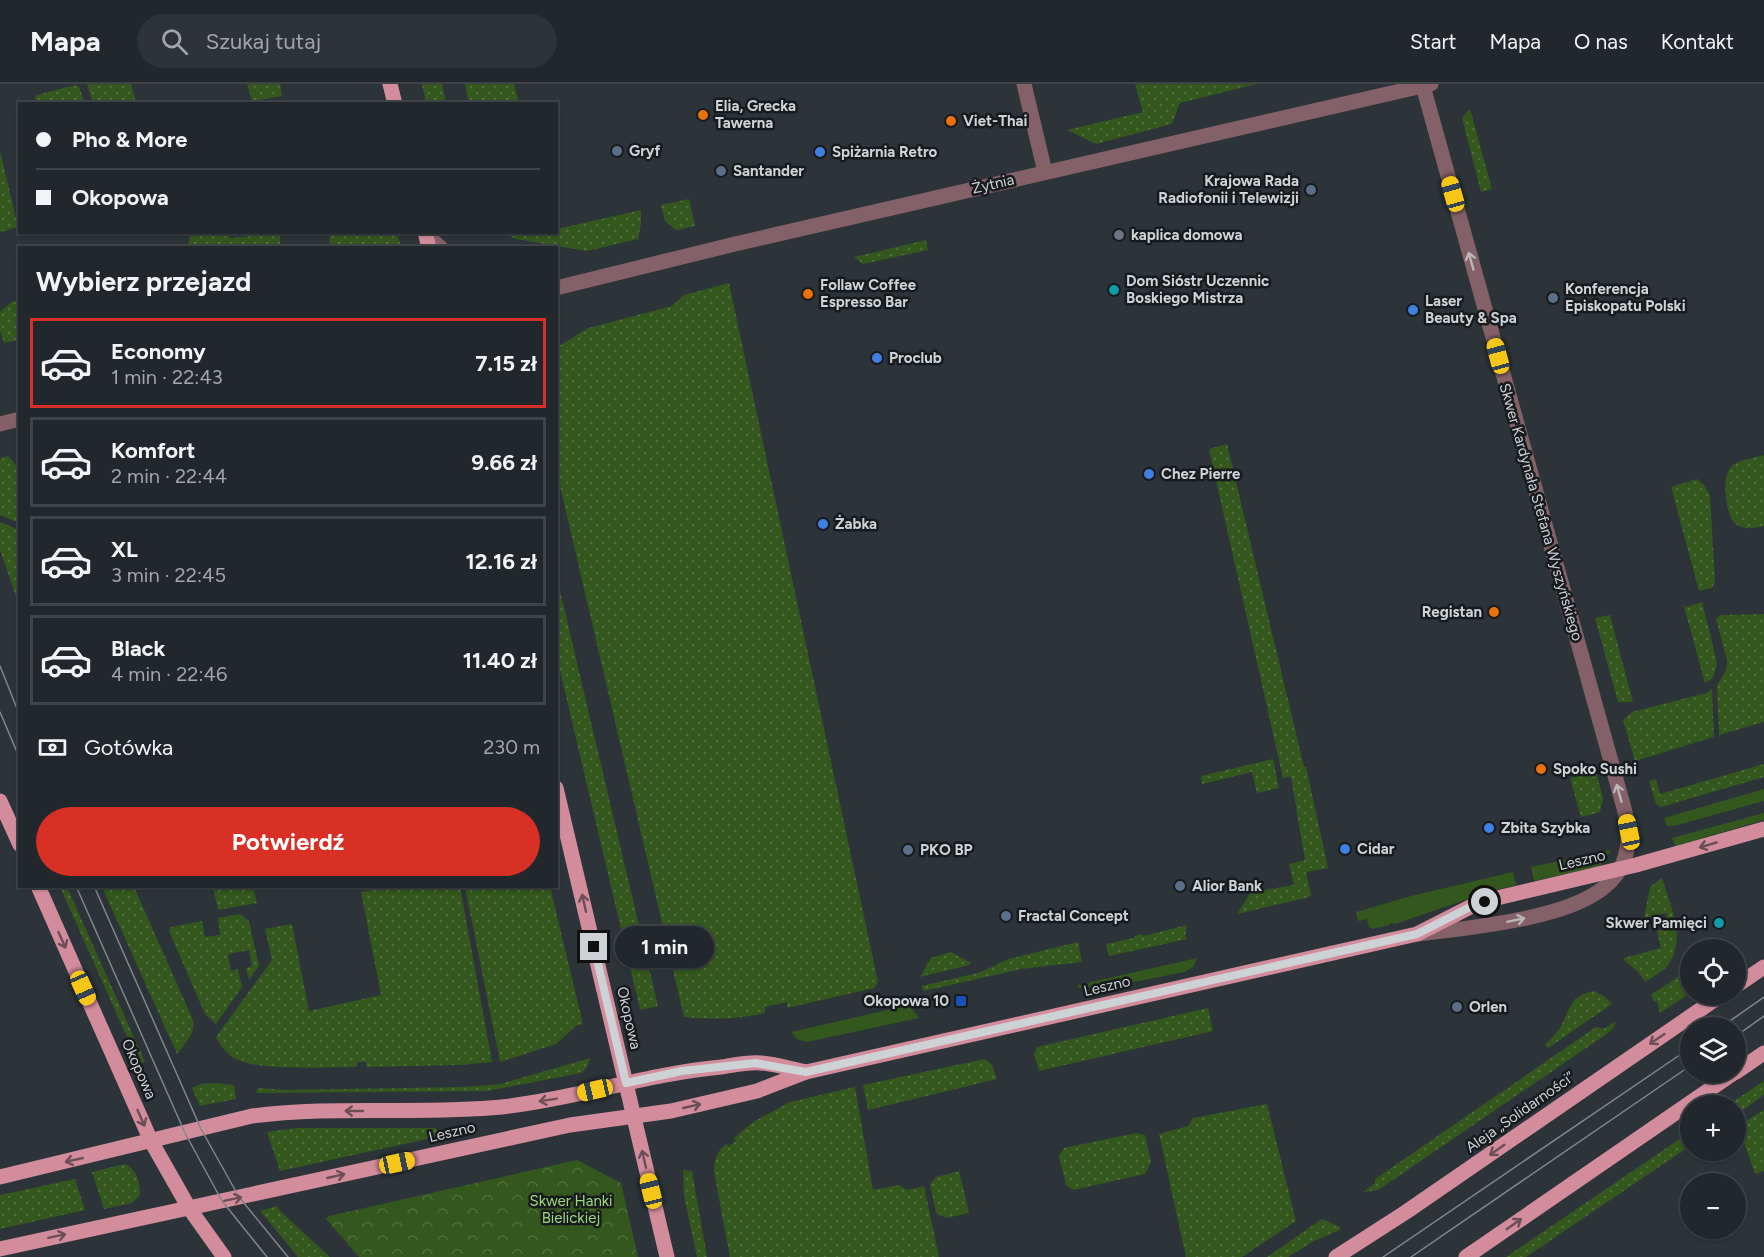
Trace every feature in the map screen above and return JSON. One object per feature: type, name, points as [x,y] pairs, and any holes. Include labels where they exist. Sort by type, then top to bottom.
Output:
[{"type":"main road","points":[[390,84],[394,102]]},
{"type":"main road","name":"Okopowa","points":[[558,796],[667,1257]]},
{"type":"main road","points":[[0,801],[18,841]]},
{"type":"main road","name":"Leszno","points":[[0,1249],[570,1125],[657,1114],[757,1091],[806,1072],[1417,934],[1474,905],[1620,869],[1764,829]]},
{"type":"main road","name":"Okopowa","points":[[39,888],[151,1141],[189,1208],[224,1257]]},
{"type":"main road","points":[[1746,979],[1764,966]]},
{"type":"main road","name":"Aleja „Solidarności”","points":[[1336,1257],[1406,1212],[1707,1005]]},
{"type":"main road","points":[[1746,1065],[1764,1053]]},
{"type":"main road","name":"Leszno","points":[[0,1177],[252,1116],[290,1112],[480,1109],[549,1100],[682,1071],[755,1063],[806,1072]]},
{"type":"main road","points":[[1466,1257],[1719,1083]]},
{"type":"street","points":[[1024,84],[1046,172]]},
{"type":"street","name":"Żytnia","points":[[558,288],[735,244],[1427,85]]},
{"type":"street","name":"Skwer Kardynała Stefana Wyszyńskiego","points":[[1427,85],[1625,813],[1629,839],[1620,869]]},
{"type":"street","points":[[0,424],[18,420]]},
{"type":"street","name":"Leszno","points":[[1417,934],[1481,928],[1568,908],[1593,896],[1608,884],[1620,869]]},
{"type":"green space","points":[[87,84],[131,84],[136,102],[93,102]]},
{"type":"green space","points":[[247,84],[280,84],[282,96],[252,101]]},
{"type":"green space","points":[[422,84],[442,84],[446,102],[426,102]]},
{"type":"green space","points":[[465,84],[514,84],[519,102],[469,102]]},
{"type":"green space","points":[[1135,84],[1256,84],[1180,103],[1172,124],[1096,144],[1067,130],[1143,112]]},
{"type":"green space","points":[[75,85],[79,87],[85,102],[36,102],[37,95]]},
{"type":"green space","points":[[1470,109],[1492,189],[1481,192],[1462,118]]},
{"type":"green space","points":[[0,151],[18,227],[0,232]]},
{"type":"green space","points":[[689,199],[695,226],[676,230],[665,221],[661,205]]},
{"type":"green space","points":[[641,210],[638,239],[587,251],[516,239],[505,234],[558,234],[558,229]]},
{"type":"green space","points":[[191,234],[229,234],[230,238],[280,234],[280,246],[188,246]]},
{"type":"green space","points":[[329,234],[397,234],[401,246],[330,246]]},
{"type":"green space","points":[[926,240],[928,250],[863,264],[854,257]]},
{"type":"green space","points":[[729,283],[878,982],[874,988],[787,1008],[787,1002],[765,1007],[765,1013],[735,1018],[684,1017],[558,477],[558,347],[588,328],[672,306],[684,295]]},
{"type":"green space","points":[[13,301],[18,303],[18,340],[4,343],[0,331],[0,312]]},
{"type":"green space","points":[[1227,444],[1304,767],[1306,767],[1328,868],[1306,872],[1310,897],[1237,914],[1251,892],[1294,885],[1289,864],[1305,860],[1291,777],[1283,778],[1209,449]]},
{"type":"green space","points":[[1764,455],[1764,526],[1743,528],[1737,525],[1729,514],[1726,477],[1736,463]]},
{"type":"green space","points":[[8,456],[18,467],[18,523],[0,515],[0,459]]},
{"type":"green space","points":[[1697,479],[1705,486],[1710,496],[1715,581],[1712,588],[1699,591],[1671,487]]},
{"type":"green space","points":[[0,522],[18,530],[18,602],[0,550]]},
{"type":"green space","points":[[558,582],[658,1006],[640,1010],[558,662]]},
{"type":"green space","points":[[1702,602],[1717,663],[1713,678],[1705,683],[1683,603],[1686,607]]},
{"type":"green space","points":[[1764,614],[1764,722],[1719,735],[1717,685],[1726,671],[1727,660],[1716,619],[1721,615]]},
{"type":"green space","points":[[1610,615],[1633,702],[1618,702],[1595,618]]},
{"type":"green space","points":[[1712,689],[1714,737],[1635,761],[1623,720],[1632,712],[1706,693]]},
{"type":"green space","points":[[1273,759],[1279,788],[1257,793],[1252,772],[1202,784],[1201,776]]},
{"type":"green space","points":[[1764,764],[1764,777],[1661,807],[1656,804],[1649,781],[1656,779],[1660,794]]},
{"type":"green space","points":[[1596,772],[1603,798],[1600,812],[1581,817],[1570,778]]},
{"type":"green space","points":[[1764,789],[1764,801],[1674,826],[1667,826],[1664,818]]},
{"type":"green space","points":[[1764,813],[1764,820],[1679,845],[1675,846],[1672,838]]},
{"type":"green space","points":[[1611,850],[1602,864],[1596,867],[1534,881],[1531,867]]},
{"type":"green space","points":[[1513,872],[1516,885],[1485,893],[1395,924],[1391,923],[1373,929],[1369,927],[1367,919],[1358,921],[1356,912],[1411,896]]},
{"type":"green space","points":[[1662,878],[1675,922],[1676,944],[1674,955],[1668,965],[1645,982],[1624,958],[1661,948],[1657,931],[1669,927],[1666,913],[1644,918],[1650,887]]},
{"type":"green space","points":[[60,888],[67,888],[145,1062],[139,1064]]},
{"type":"green space","points":[[102,888],[134,888],[193,1020],[191,1034],[177,1054]]},
{"type":"green space","points":[[213,888],[253,888],[257,903],[218,910]]},
{"type":"green space","points":[[385,888],[460,888],[492,1062],[366,1067],[366,1062],[357,1062],[356,1067],[296,1068],[248,1063],[234,1058],[223,1048],[216,1037],[272,960],[265,929],[292,924],[309,1011],[381,995],[361,892]]},
{"type":"green space","points":[[465,888],[550,888],[583,1024],[576,1026],[556,1044],[500,1062]]},
{"type":"green space","points":[[240,914],[249,921],[259,966],[249,980],[246,968],[252,966],[249,950],[228,954],[231,971],[238,969],[242,987],[216,1024],[205,1014],[169,931],[171,927],[202,921],[205,937],[220,935],[218,918]]},
{"type":"green space","points":[[1187,925],[1185,936],[1187,939],[1109,956],[1106,944]]},
{"type":"green space","points":[[1078,942],[1082,962],[1021,969],[924,991],[921,986],[978,973],[1009,959]]},
{"type":"green space","points":[[951,952],[971,963],[920,977],[931,958]]},
{"type":"green space","points":[[1197,958],[1193,967],[1184,972],[1129,983],[1078,988],[1078,985]]},
{"type":"green space","points":[[1680,975],[1680,1000],[1660,1013],[1657,1001],[1654,1002],[1651,995]]},
{"type":"green space","points":[[1593,991],[1604,996],[1612,1004],[1548,1048],[1545,1045],[1559,1029],[1575,1000]]},
{"type":"green space","points":[[909,1005],[919,1018],[807,1042],[797,1039],[791,1032]]},
{"type":"green space","points":[[1208,1008],[1213,1031],[1039,1071],[1034,1054],[1037,1047]]},
{"type":"green space","points":[[1616,1021],[1608,1033],[1390,1182],[1378,1190],[1363,1192],[1375,1183],[1375,1179],[1596,1027],[1604,1029]]},
{"type":"green space","points":[[590,1058],[587,1067],[581,1073],[487,1091],[256,1093],[258,1088],[286,1090],[465,1087],[500,1084]]},
{"type":"green space","points":[[985,1059],[992,1065],[997,1079],[868,1110],[863,1085]]},
{"type":"green space","points":[[1764,1081],[1764,1095],[1746,1108],[1746,1095],[1743,1095]]},
{"type":"green space","points":[[201,1084],[234,1085],[236,1099],[200,1106],[192,1088]]},
{"type":"green space","points":[[855,1087],[873,1190],[899,1185],[907,1190],[924,1186],[939,1257],[730,1257],[714,1172],[715,1160],[720,1150],[726,1144],[729,1146],[736,1141],[734,1138],[753,1122],[790,1102]]},
{"type":"green space","points":[[1267,1104],[1296,1221],[1242,1257],[1186,1257],[1159,1134],[1188,1126],[1193,1118]]},
{"type":"green space","points":[[1764,1110],[1764,1171],[1755,1174],[1746,1149],[1746,1121]]},
{"type":"green space","points":[[296,1128],[435,1128],[440,1133],[436,1137],[280,1171],[267,1132]]},
{"type":"green space","points":[[1136,1133],[1145,1135],[1151,1162],[1145,1174],[1073,1190],[1066,1185],[1059,1156],[1064,1148]]},
{"type":"green space","points":[[1680,1139],[1680,1153],[1526,1257],[1506,1257]]},
{"type":"green space","name":"Skwer Hanki Bielickiej","points":[[577,1160],[621,1183],[638,1257],[359,1257],[326,1219],[329,1216]]},
{"type":"green space","points":[[125,1164],[137,1177],[140,1195],[132,1203],[104,1209],[92,1172]]},
{"type":"green space","points":[[683,1170],[692,1171],[707,1257],[697,1257],[684,1196]]},
{"type":"green space","points":[[959,1171],[969,1213],[946,1218],[936,1213],[930,1184],[936,1177]]},
{"type":"green space","points":[[75,1179],[85,1210],[0,1229],[0,1195]]},
{"type":"green space","points":[[277,1206],[330,1257],[298,1257],[260,1211]]},
{"type":"green space","points":[[1322,1219],[1340,1227],[1340,1230],[1314,1241],[1288,1257],[1267,1257]]},
{"type":"tram line","points":[[0,666],[18,711]]},
{"type":"tram line","points":[[0,712],[18,754]]},
{"type":"tram line","points":[[77,888],[185,1133],[222,1201],[267,1257]]},
{"type":"tram line","points":[[95,888],[201,1129],[239,1197],[288,1257]]},
{"type":"tram line","points":[[1736,1017],[1764,997]]},
{"type":"tram line","points":[[1746,1029],[1764,1016]]},
{"type":"tram line","points":[[1383,1257],[1680,1055]]},
{"type":"tram line","points":[[1411,1257],[1680,1073]]},
{"type":"place","name":"Elia, Grecka Tawerna","points":[[703,115]]},
{"type":"place","name":"Viet-Thai","points":[[951,121]]},
{"type":"place","name":"Gryf","points":[[617,151]]},
{"type":"place","name":"Spiżarnia Retro","points":[[820,152]]},
{"type":"place","name":"Santander","points":[[721,171]]},
{"type":"place","name":"Krajowa Rada Radiofonii i Telewizji","points":[[1311,190]]},
{"type":"place","name":"kaplica domowa","points":[[1119,235]]},
{"type":"place","name":"Dom Sióstr Uczennic Boskiego Mistrza","points":[[1114,290]]},
{"type":"place","name":"Follaw Coffee Espresso Bar","points":[[808,294]]},
{"type":"place","name":"Konferencja Episkopatu Polski","points":[[1553,298]]},
{"type":"place","name":"Laser Beauty & Spa","points":[[1413,310]]},
{"type":"place","name":"Proclub","points":[[877,358]]},
{"type":"place","name":"Chez Pierre","points":[[1149,474]]},
{"type":"place","name":"Żabka","points":[[823,524]]},
{"type":"place","name":"Registan","points":[[1494,612]]},
{"type":"place","name":"Spoko Sushi","points":[[1541,769]]},
{"type":"place","name":"Zbita Szybka","points":[[1489,828]]},
{"type":"place","name":"Cidar","points":[[1345,849]]},
{"type":"place","name":"PKO BP","points":[[908,850]]},
{"type":"place","name":"Alior Bank","points":[[1180,886]]},
{"type":"place","name":"Fractal Concept","points":[[1006,916]]},
{"type":"place","name":"Skwer Pamięci","points":[[1719,923]]},
{"type":"place","name":"Okopowa 10","points":[[961,1001]]},
{"type":"place","name":"Orlen","points":[[1457,1007]]},
{"type":"route","points":[[594,947],[626,1083],[682,1071],[755,1063],[806,1072],[1417,934],[1474,905],[1485,902]]}]
